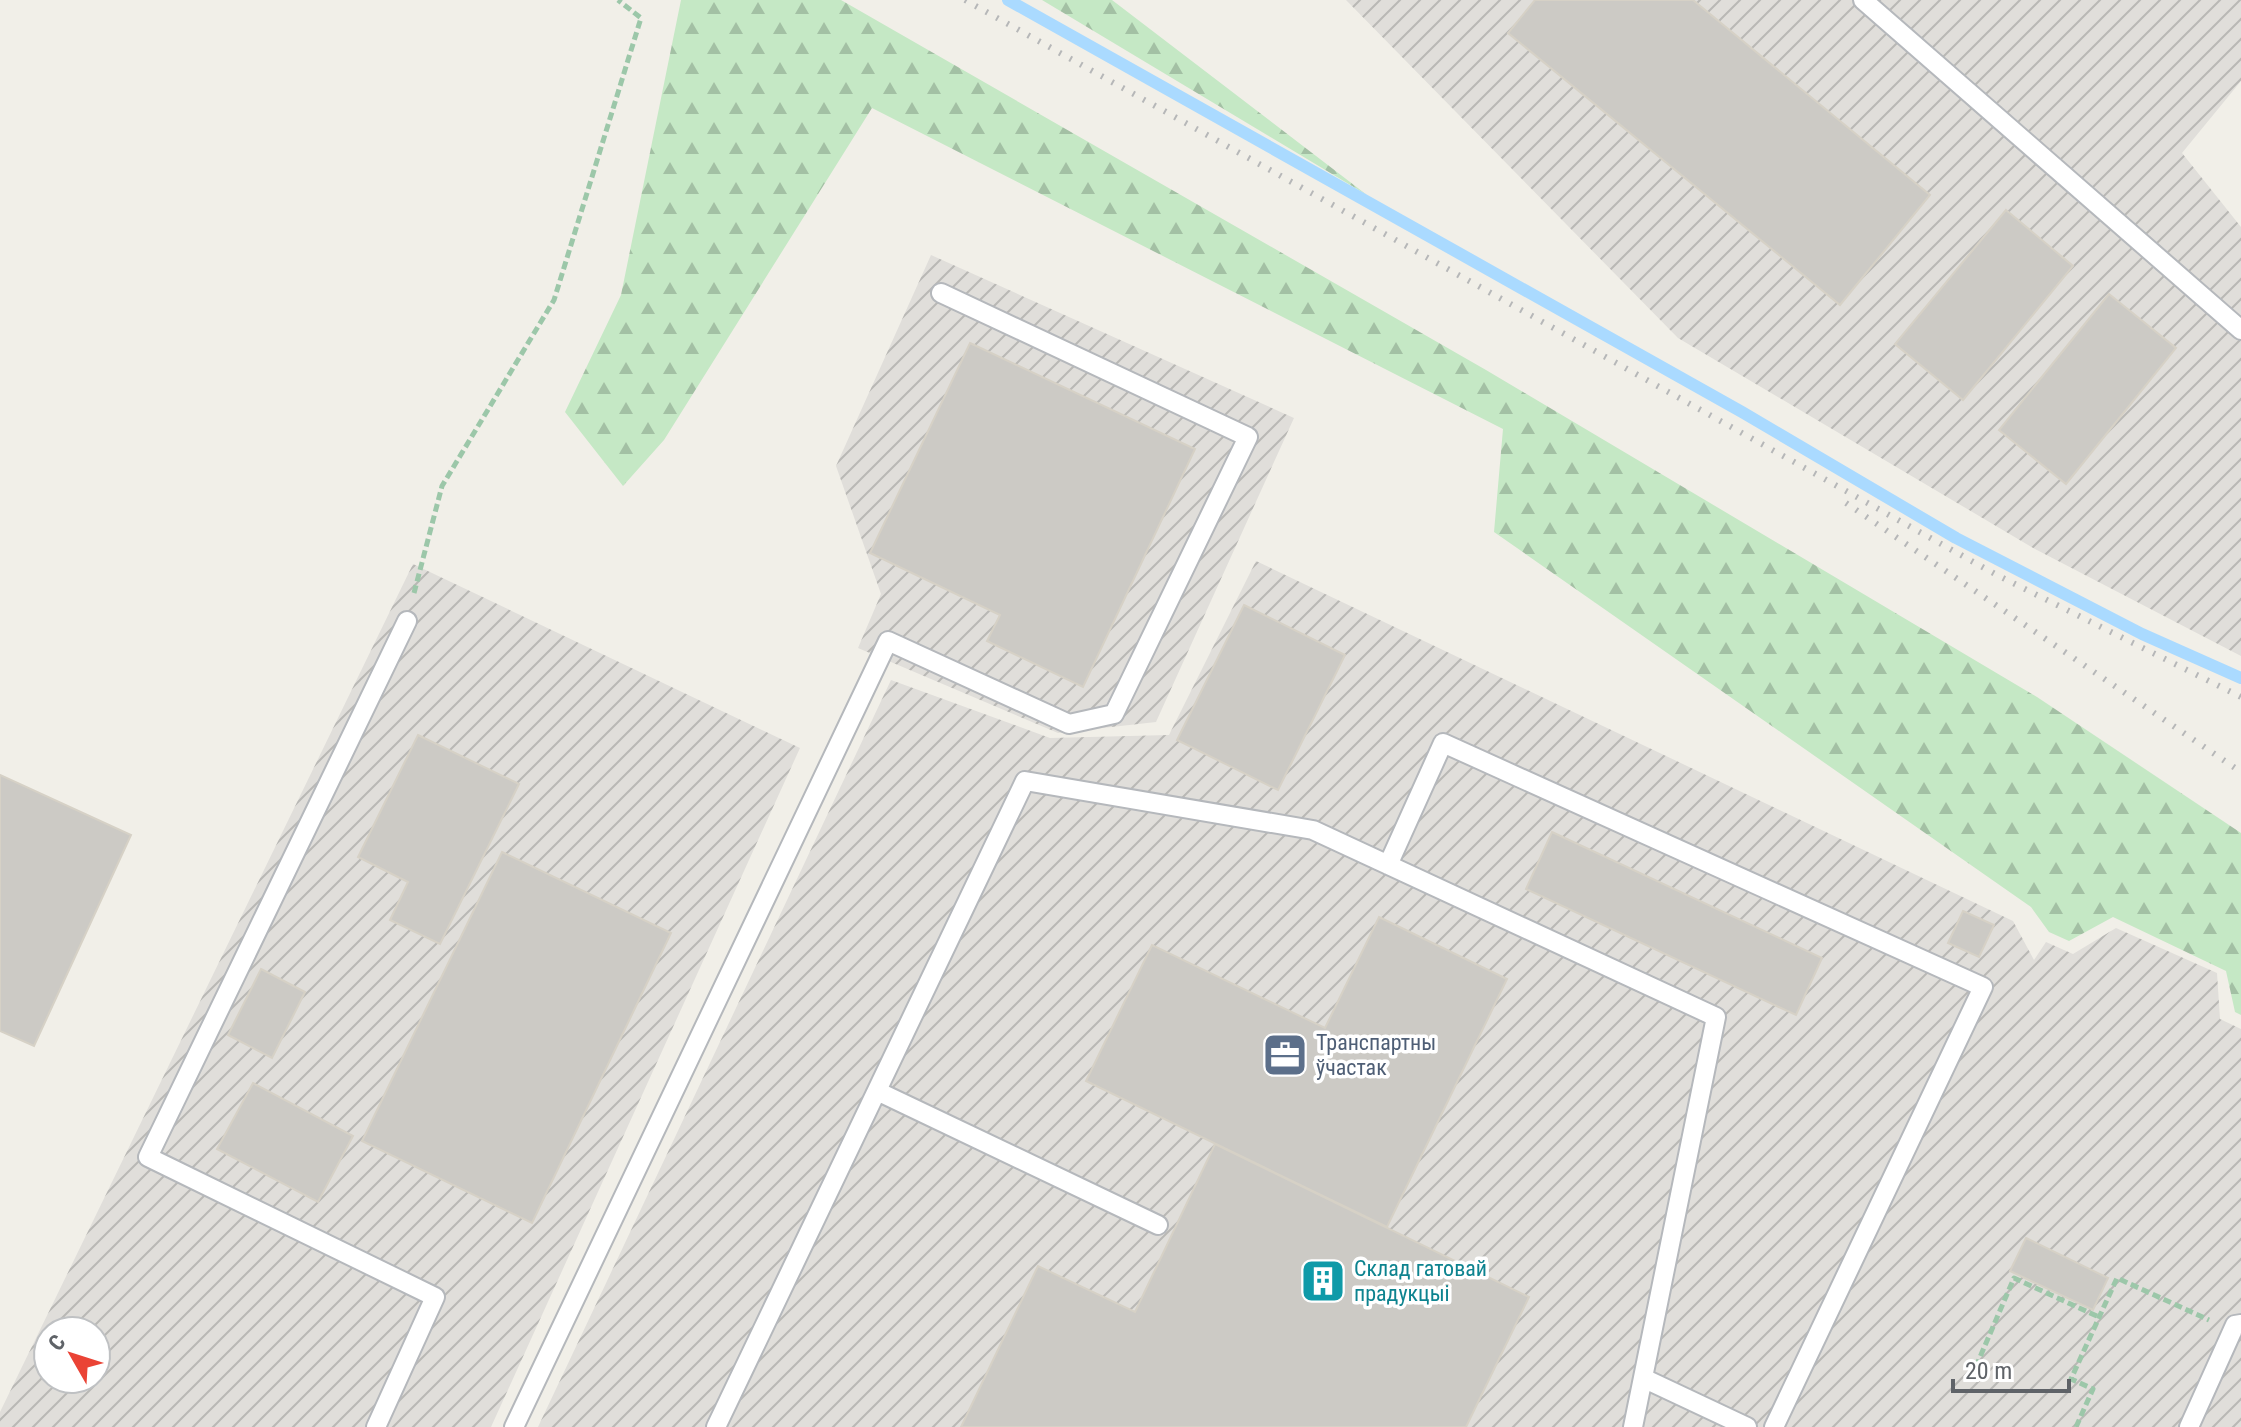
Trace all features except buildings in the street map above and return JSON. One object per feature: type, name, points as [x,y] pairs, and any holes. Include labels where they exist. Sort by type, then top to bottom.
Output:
[{"type":"lane","points":[[1863,0],[2241,330]]},
{"type":"lane","points":[[514,1427],[888,641],[1069,724],[1114,714],[1248,437],[941,293]]},
{"type":"lane","points":[[376,1427],[435,1297],[148,1157],[407,621]]},
{"type":"lane","points":[[1388,865],[1443,743],[1983,987],[1774,1427]]},
{"type":"lane","points":[[716,1427],[1025,781],[1313,830],[1716,1017],[1633,1427]]},
{"type":"lane","points":[[877,1091],[1158,1225]]},
{"type":"lane","points":[[2189,1427],[2237,1327]]},
{"type":"lane","points":[[1643,1378],[1747,1427]]},
{"type":"path","points":[[407,621],[442,486],[554,300],[641,18],[618,0]]},
{"type":"path","points":[[1971,1378],[2014,1278],[2099,1317]]},
{"type":"path","points":[[2076,1427],[2093,1389],[2071,1379],[2117,1278],[2237,1327]]},
{"type":"shaded area","points":[[1346,0],[2241,0],[2241,81],[2182,153],[2241,227],[2241,656],[2035,549],[1678,338]]},
{"type":"shaded area","points":[[931,255],[1294,418],[1156,722],[1058,733],[858,648],[881,594],[836,466]]},
{"type":"shaded area","points":[[1256,561],[2013,921],[2034,960],[2046,942],[2073,954],[2116,928],[2217,973],[2220,1019],[2241,1029],[2241,1427],[538,1427],[891,680],[1050,738],[1169,735]]},
{"type":"shaded area","points":[[413,564],[800,748],[491,1427],[0,1427],[0,1412],[32,1346],[32,1395],[112,1395],[112,1315],[47,1315]]},
{"type":"green space","points":[[681,0],[841,0],[1486,370],[2037,697],[2241,833],[2241,1015],[2235,1012],[2226,971],[2113,917],[2069,941],[2049,932],[2031,907],[1494,532],[1503,429],[872,108],[664,440],[623,486],[565,412],[621,295]]},
{"type":"green space","points":[[1042,0],[1112,0],[1367,195]]},
{"type":"waterway","points":[[1008,0],[1742,412],[1956,538],[2142,634],[2241,678]]},
{"type":"railway","points":[[965,0],[1995,574],[2241,697]]},
{"type":"railway","points":[[1846,503],[2241,772]]},
{"type":"place","name":"Транспартны ўчастак","points":[[1285,1055]]},
{"type":"place","name":"Склад гатовай прадукцыі","points":[[1323,1281]]}]
